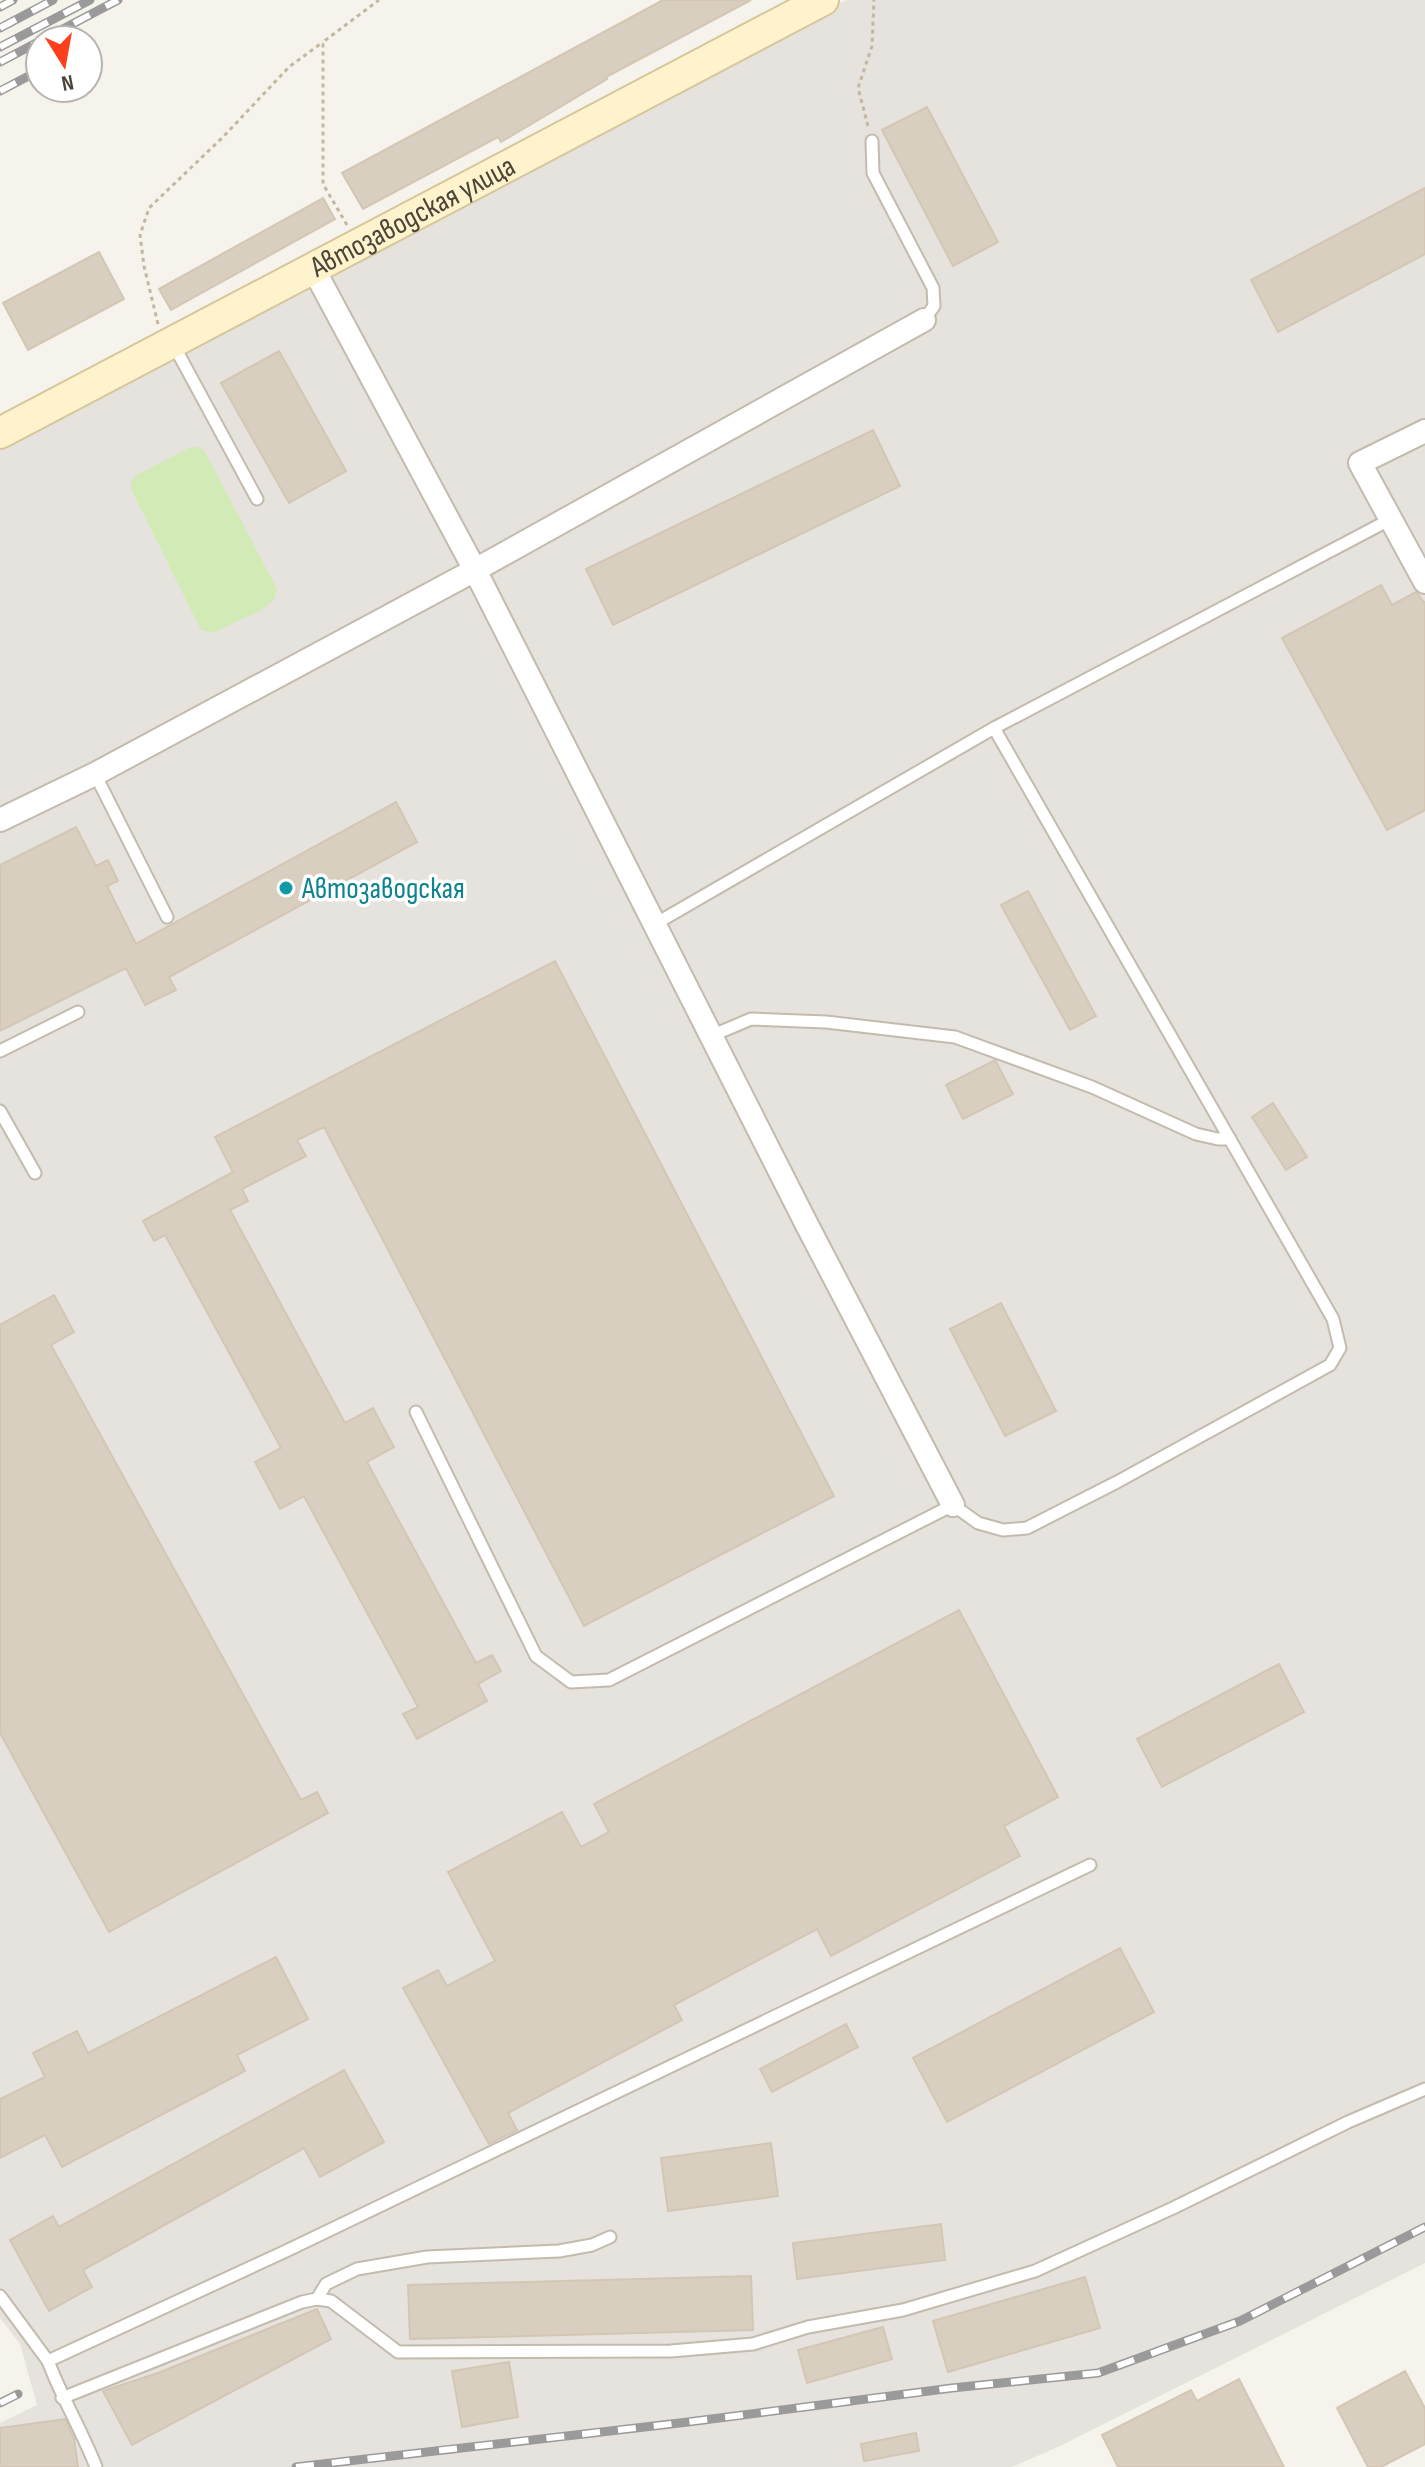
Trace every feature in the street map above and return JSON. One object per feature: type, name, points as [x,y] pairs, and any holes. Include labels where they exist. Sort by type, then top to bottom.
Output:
[{"type":"street","name":"Автозаводская улица","points":[[0,433],[823,0]]},
{"type":"street","points":[[313,268],[475,570],[953,1505]]},
{"type":"street","points":[[0,820],[95,774],[475,570],[924,320]]},
{"type":"street","points":[[1425,431],[1360,463],[1425,582]]},
{"type":"lane","points":[[872,141],[873,173],[933,288],[934,306],[924,320]]},
{"type":"lane","points":[[167,344],[257,499]]},
{"type":"lane","points":[[655,924],[994,728],[1391,519]]},
{"type":"lane","points":[[416,1412],[536,1656],[571,1682],[609,1680],[953,1505],[978,1523],[1003,1530],[1027,1528],[1330,1365],[1340,1348],[1333,1319],[994,728]]},
{"type":"lane","points":[[95,774],[167,917]]},
{"type":"lane","points":[[0,1051],[78,1012]]},
{"type":"lane","points":[[711,1036],[751,1019],[826,1022],[955,1037],[1092,1087],[1196,1134],[1230,1139]]},
{"type":"lane","points":[[0,1111],[35,1173]]},
{"type":"lane","points":[[48,2361],[286,2251],[1090,1865]]},
{"type":"lane","points":[[62,2398],[302,2302],[317,2299],[331,2301],[398,2352],[671,2351],[753,2344],[808,2327],[903,2310],[1035,2271],[1173,2208],[1348,2122],[1425,2089]]},
{"type":"lane","points":[[317,2299],[326,2284],[357,2269],[427,2257],[559,2251],[592,2245],[610,2237]]},
{"type":"lane","points":[[0,2296],[48,2361],[62,2398],[86,2441],[96,2467]]},
{"type":"path","points":[[167,344],[144,266],[140,235],[149,208],[224,136],[289,67],[379,0]]},
{"type":"path","points":[[872,141],[858,88],[872,46],[874,0]]},
{"type":"path","points":[[323,42],[323,184],[339,207],[356,244]]},
{"type":"shaded area","points":[[846,0],[1425,0],[1425,2263],[1060,2446],[1012,2467],[0,2467],[0,2423],[37,2405],[20,2344],[0,2318],[0,443]]},
{"type":"green space","points":[[189,448],[204,450],[277,589],[274,600],[260,611],[213,633],[201,630],[132,491],[131,482],[135,476]]},
{"type":"building","points":[[663,0],[751,0],[606,77],[501,142],[498,137],[363,209],[342,173]]},
{"type":"building","points":[[927,107],[998,242],[953,266],[882,130]]},
{"type":"building","points":[[1425,188],[1425,254],[1278,332],[1251,280]]},
{"type":"building","points":[[323,198],[335,219],[171,310],[159,289]]},
{"type":"building","points":[[99,252],[124,299],[28,350],[3,303]]},
{"type":"building","points":[[279,351],[346,471],[289,503],[221,383]]},
{"type":"building","points":[[873,430],[900,486],[613,625],[586,569]]},
{"type":"building","points":[[1381,585],[1392,605],[1416,592],[1425,603],[1425,810],[1387,830],[1282,638]]},
{"type":"building","points":[[396,802],[417,842],[169,977],[176,990],[145,1005],[126,968],[0,1031],[0,865],[76,827],[96,866],[108,860],[118,881],[107,886],[136,944]]},
{"type":"building","points":[[1028,891],[1096,1016],[1070,1030],[1001,905]]},
{"type":"building","points":[[555,961],[834,1496],[584,1626],[324,1127],[297,1140],[306,1156],[242,1189],[248,1201],[230,1210],[345,1423],[373,1408],[394,1447],[367,1462],[476,1663],[492,1655],[501,1671],[478,1684],[487,1701],[417,1739],[403,1714],[418,1707],[304,1496],[280,1509],[255,1462],[281,1448],[165,1235],[154,1241],[143,1221],[233,1172],[215,1137]]},
{"type":"building","points":[[995,1060],[1013,1094],[963,1119],[946,1085]]},
{"type":"building","points":[[1273,1103],[1307,1157],[1286,1170],[1252,1117]]},
{"type":"building","points":[[54,1295],[74,1332],[51,1345],[301,1800],[317,1792],[328,1813],[109,1932],[0,1733],[0,1325]]},
{"type":"building","points":[[1001,1303],[1056,1411],[1005,1436],[950,1329]]},
{"type":"building","points":[[959,1610],[1058,1797],[1004,1826],[1020,1856],[831,1956],[817,1929],[674,2005],[682,2020],[508,2113],[517,2130],[489,2144],[403,1988],[438,1970],[447,1986],[495,1961],[448,1872],[562,1812],[581,1847],[609,1832],[594,1804]]},
{"type":"building","points":[[1279,1664],[1304,1712],[1162,1787],[1137,1739]]},
{"type":"building","points":[[1120,1948],[1154,2012],[947,2122],[913,2058]]},
{"type":"building","points":[[276,1957],[308,2019],[237,2055],[245,2071],[62,2167],[45,2135],[0,2158],[0,2099],[45,2077],[33,2053],[77,2031],[88,2053]]},
{"type":"building","points":[[846,2024],[858,2047],[772,2092],[760,2069]]},
{"type":"building","points":[[344,2070],[384,2142],[320,2177],[304,2148],[83,2270],[92,2287],[49,2311],[10,2240],[53,2216],[59,2227]]},
{"type":"building","points":[[771,2143],[778,2196],[668,2211],[661,2158]]},
{"type":"building","points":[[941,2224],[945,2260],[797,2279],[793,2243]]},
{"type":"building","points":[[751,2276],[753,2330],[410,2339],[408,2285]]},
{"type":"building","points":[[1085,2277],[1100,2328],[948,2372],[933,2321]]},
{"type":"building","points":[[317,2309],[331,2339],[132,2445],[103,2391],[158,2373]]},
{"type":"building","points":[[883,2327],[892,2359],[807,2383],[798,2350]]},
{"type":"building","points":[[509,2362],[518,2417],[462,2427],[452,2371]]},
{"type":"building","points":[[1405,2371],[1425,2408],[1425,2444],[1381,2467],[1368,2467],[1337,2408]]},
{"type":"building","points":[[1239,2379],[1284,2467],[1118,2467],[1102,2435],[1191,2390],[1197,2401]]},
{"type":"building","points":[[65,2419],[74,2438],[78,2467],[0,2467],[0,2428]]},
{"type":"building","points":[[916,2433],[919,2451],[864,2461],[861,2444]]},
{"type":"railway","points":[[0,7],[13,0]]},
{"type":"railway","points":[[0,28],[53,0]]},
{"type":"railway","points":[[0,47],[90,0]]},
{"type":"railway","points":[[72,24],[118,0]]},
{"type":"railway","points":[[0,62],[24,49]]},
{"type":"railway","points":[[0,91],[24,78]]},
{"type":"railway","points":[[296,2467],[1098,2373],[1240,2321],[1425,2227]]},
{"type":"railway","points":[[0,2403],[18,2394]]},
{"type":"place","name":"Автозаводская","points":[[286,888]]}]
